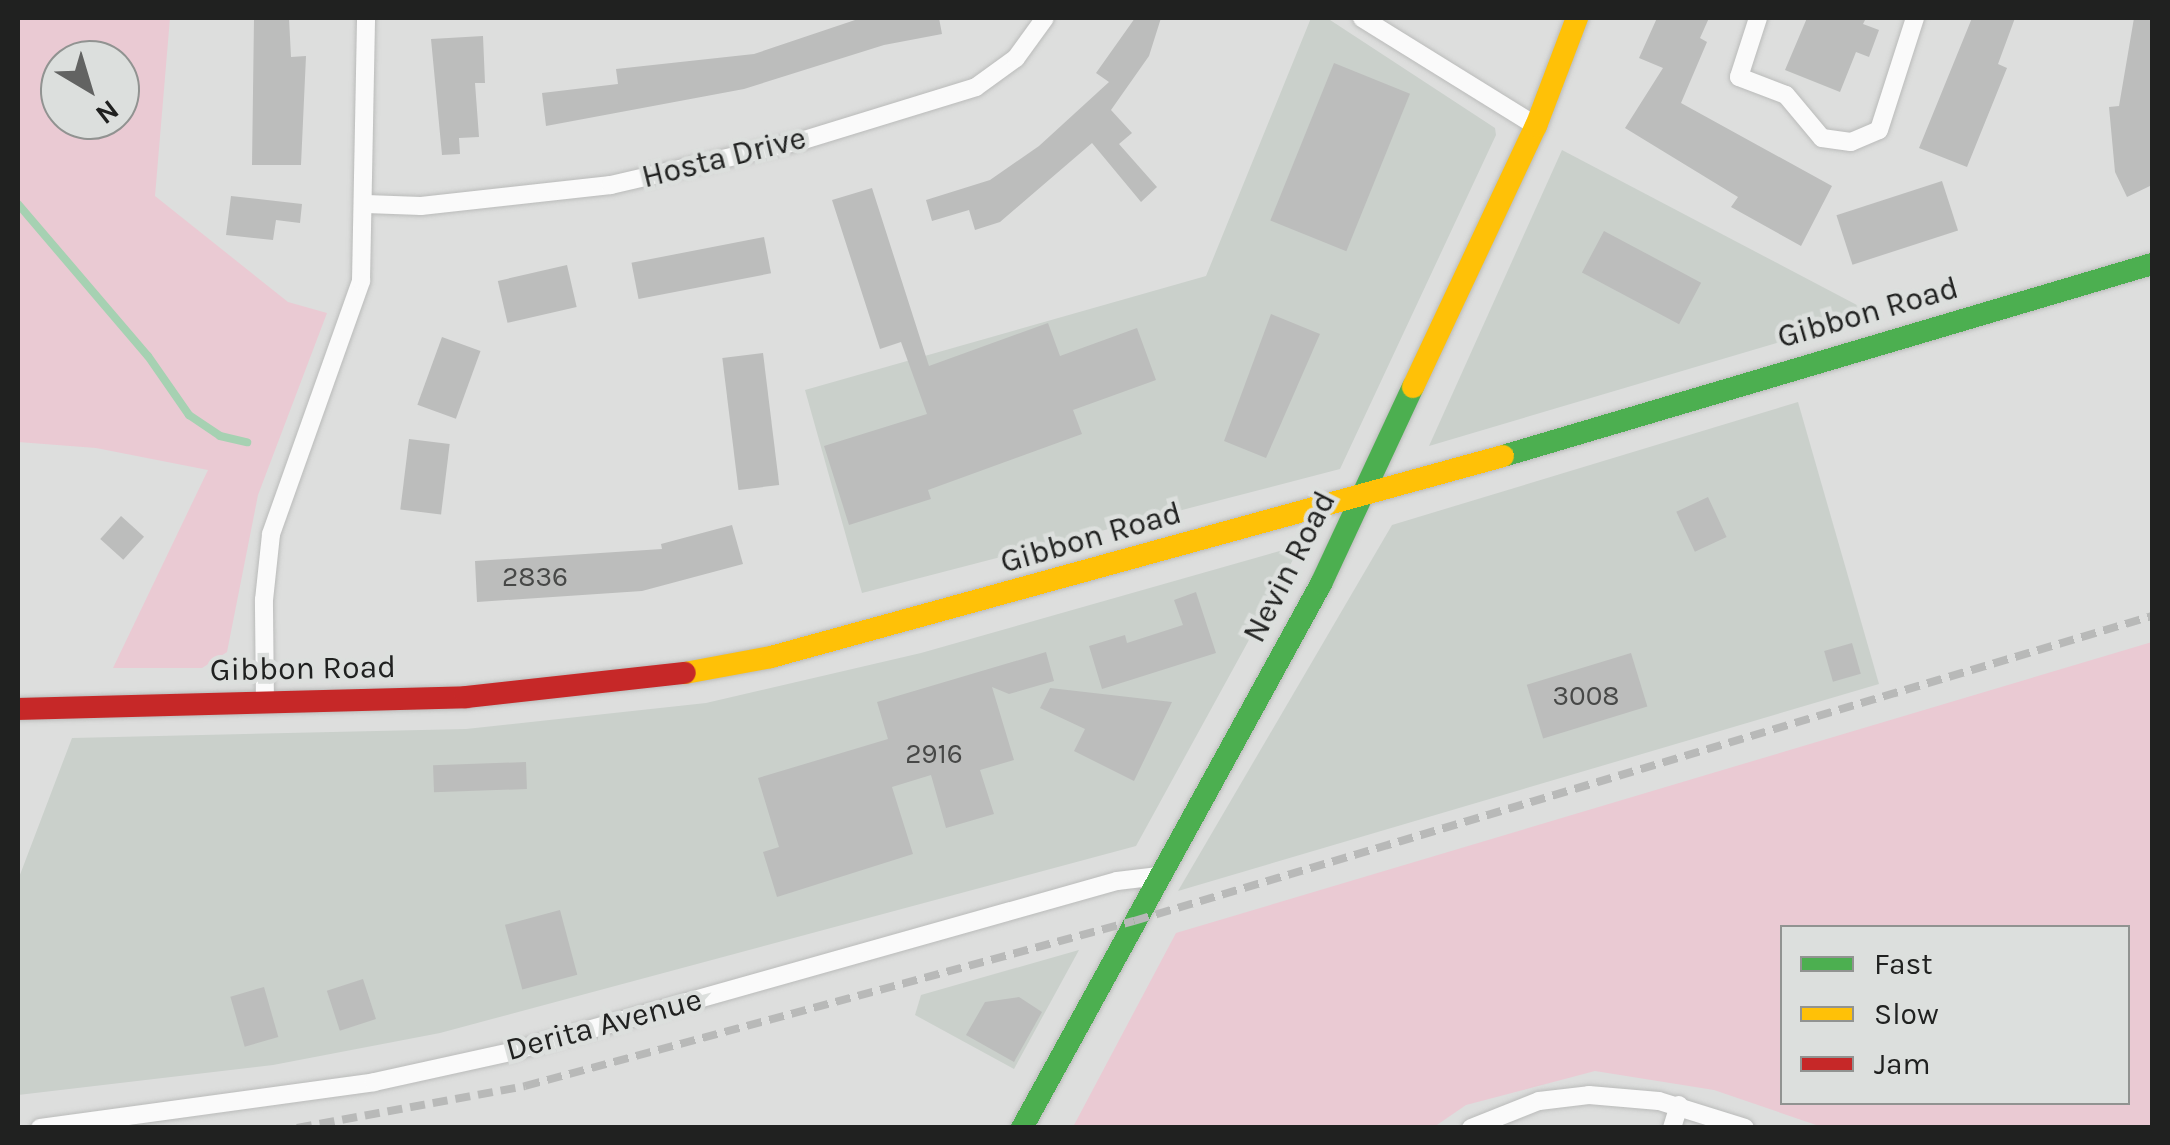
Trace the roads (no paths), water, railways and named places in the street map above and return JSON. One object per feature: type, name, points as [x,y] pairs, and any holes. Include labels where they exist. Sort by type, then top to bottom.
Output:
[{"type":"main road","name":"Nevin Road","points":[[1022,1128],[1362,496],[1536,126],[1577,18]]},
{"type":"main road","name":"Gibbon Road","points":[[18,708],[466,697],[702,672],[841,642],[1362,496],[2152,264]]},
{"type":"street","points":[[265,704],[264,600],[272,534],[362,281],[366,18]]},
{"type":"street","name":"Hosta Drive","points":[[366,204],[421,206],[612,185],[804,140],[976,87],[1016,58],[1045,18]]},
{"type":"street","points":[[1362,18],[1536,126]]},
{"type":"street","points":[[1758,18],[1739,77],[1794,102],[1822,138],[1851,142],[1869,139],[1885,118],[1915,18]]},
{"type":"street","name":"Derita Avenue","points":[[40,1128],[393,1078],[510,1052],[1117,881],[1159,876]]},
{"type":"street","points":[[1471,1128],[1489,1116],[1568,1096],[1679,1105],[1745,1128]]},
{"type":"street","points":[[1672,1128],[1679,1105]]},
{"type":"waterway","points":[[18,204],[148,356],[189,415],[220,436],[247,442]]},
{"type":"railway","points":[[297,1128],[525,1086],[1134,921],[2152,616]]}]
